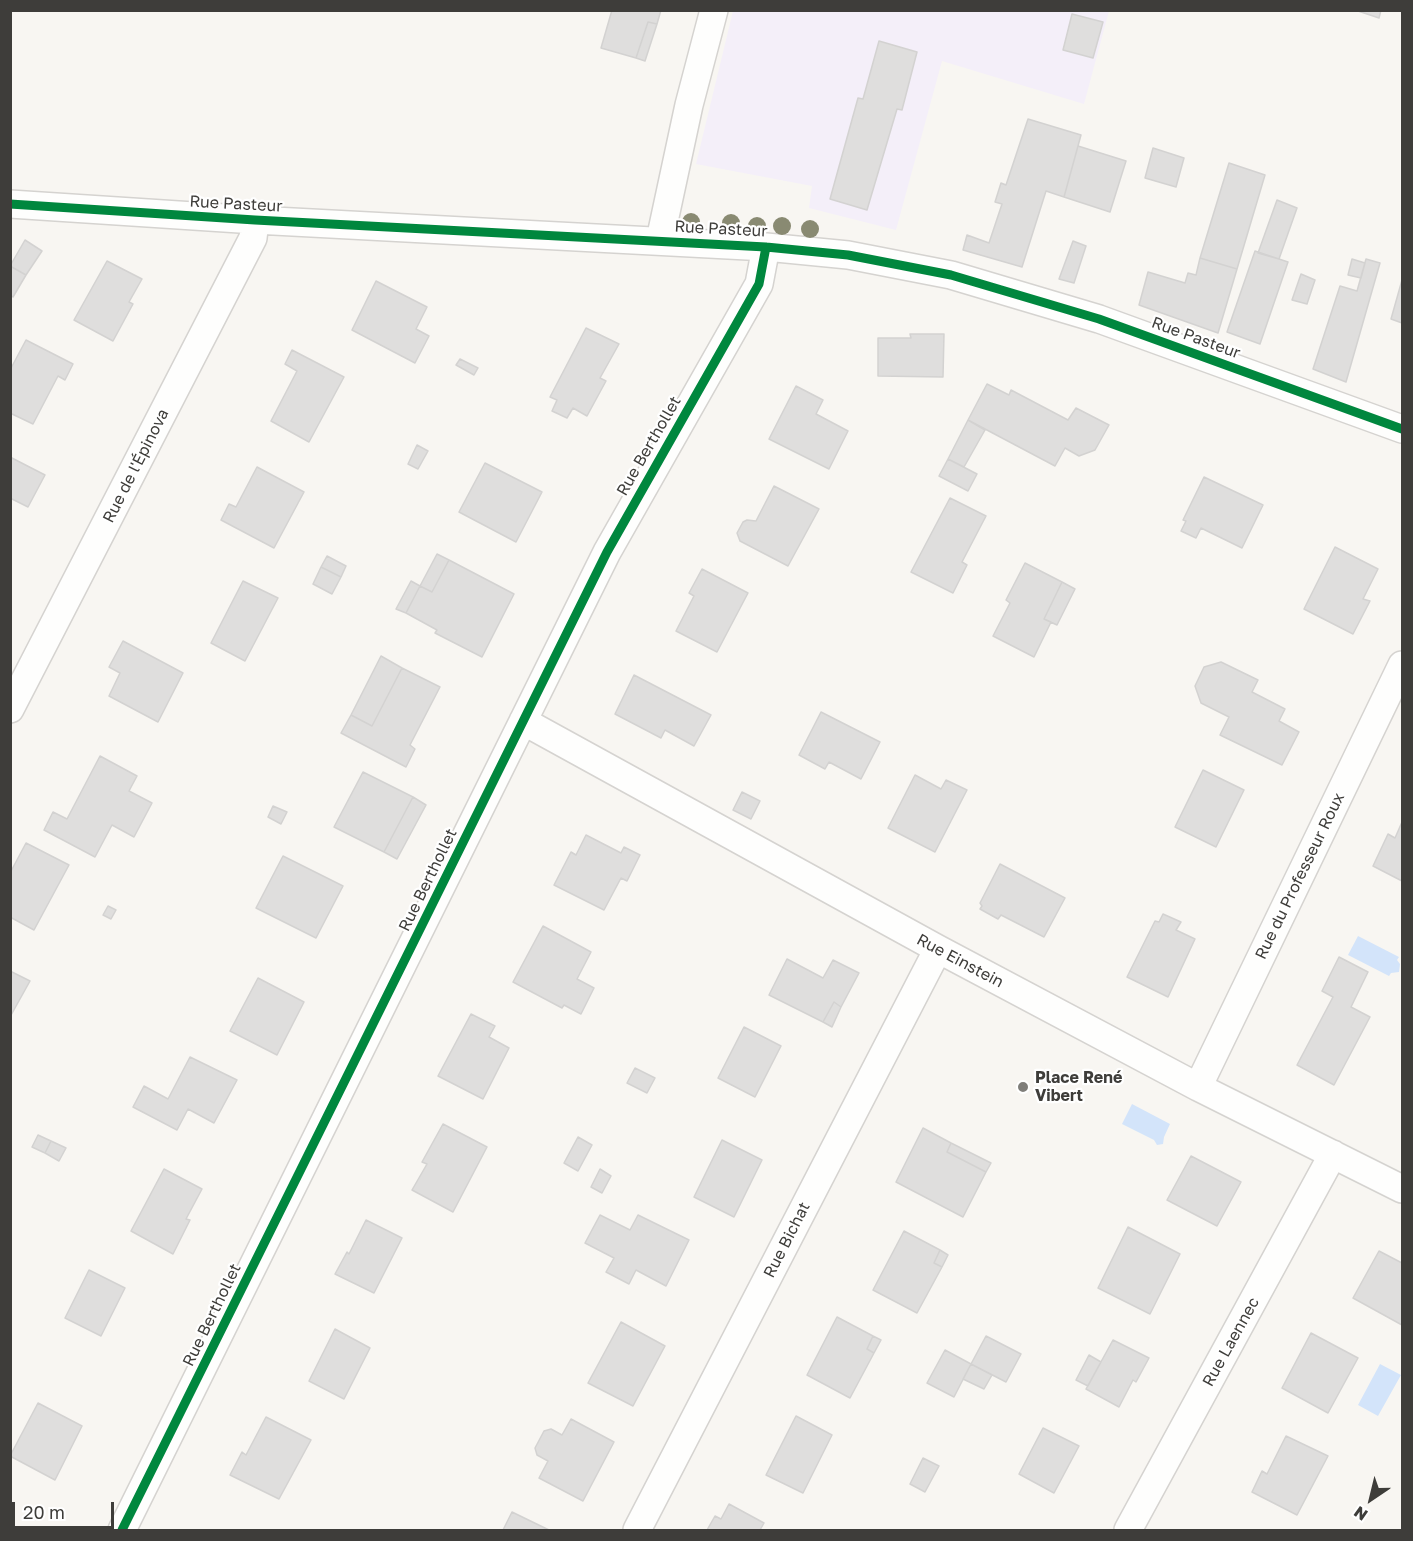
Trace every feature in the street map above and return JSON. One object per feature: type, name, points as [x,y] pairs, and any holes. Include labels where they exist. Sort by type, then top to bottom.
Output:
[{"type":"street","points":[[660,240],[689,105],[714,10]]},
{"type":"street","name":"Rue Pasteur","points":[[10,204],[255,220],[660,240],[848,255],[951,275],[1099,319],[1402,429]]},
{"type":"street","name":"Rue de l'Épinova","points":[[10,709],[253,238],[255,220]]},
{"type":"street","name":"Rue Berthollet","points":[[122,1530],[607,552],[759,284],[766,247]]},
{"type":"street","name":"Rue du Professeur Roux","points":[[1198,1087],[1402,665]]},
{"type":"street","name":"Rue Einstein","points":[[523,722],[938,950],[1198,1087],[1402,1189]]},
{"type":"street","name":"Rue Bichat","points":[[637,1530],[938,950]]},
{"type":"street","name":"Rue Laennec","points":[[1128,1530],[1333,1154]]},
{"type":"shaded area","points":[[733,11],[1109,11],[1084,104],[942,61],[896,230],[809,208],[812,186],[696,164]]},
{"type":"water","points":[[1358,936],[1399,957],[1397,960],[1400,964],[1399,972],[1391,973],[1389,976],[1348,955]]},
{"type":"water","points":[[1132,1104],[1170,1124],[1163,1144],[1157,1145],[1154,1140],[1122,1124]]},
{"type":"water","points":[[1380,1364],[1401,1375],[1378,1416],[1358,1405]]},
{"type":"building","points":[[612,10],[661,10],[657,24],[648,22],[636,58],[601,48]]},
{"type":"building","points":[[1355,10],[1381,10],[1379,18]]},
{"type":"building","points":[[1072,14],[1103,22],[1093,58],[1063,50]]},
{"type":"building","points":[[648,22],[657,24],[645,61],[636,58]]},
{"type":"building","points":[[879,41],[917,52],[902,110],[897,109],[867,210],[830,199],[858,98],[863,99]]},
{"type":"building","points":[[1028,119],[1081,135],[1064,197],[1046,191],[1022,267],[963,250],[967,235],[989,243],[1002,204],[995,202],[1001,183],[1006,185]]},
{"type":"building","points":[[1078,146],[1126,161],[1110,212],[1064,197]]},
{"type":"building","points":[[1153,148],[1184,158],[1176,187],[1145,178]]},
{"type":"building","points":[[1229,163],[1265,175],[1237,269],[1200,258]]},
{"type":"building","points":[[1277,200],[1297,208],[1279,259],[1258,253]]},
{"type":"building","points":[[25,240],[42,251],[26,275],[10,266]]},
{"type":"building","points":[[1073,241],[1086,246],[1074,283],[1059,279]]},
{"type":"building","points":[[1255,251],[1288,262],[1260,344],[1227,332]]},
{"type":"building","points":[[1200,258],[1237,269],[1218,333],[1139,305],[1148,272],[1185,283],[1188,273],[1196,275]]},
{"type":"building","points":[[1352,259],[1365,263],[1361,278],[1348,275]]},
{"type":"building","points":[[1366,259],[1380,263],[1346,382],[1313,369],[1340,286],[1357,291]]},
{"type":"building","points":[[107,261],[142,279],[129,302],[133,304],[113,341],[74,320]]},
{"type":"building","points":[[10,266],[26,275],[13,297],[10,295]]},
{"type":"building","points":[[1301,274],[1315,280],[1307,304],[1292,300]]},
{"type":"building","points":[[1402,280],[1402,323],[1391,319]]},
{"type":"building","points":[[376,281],[427,307],[416,329],[429,336],[415,363],[352,330]]},
{"type":"building","points":[[586,328],[619,344],[600,378],[606,381],[587,416],[573,408],[567,418],[552,411],[557,400],[550,397]]},
{"type":"building","points":[[910,334],[944,334],[943,377],[878,376],[878,338],[911,338]]},
{"type":"building","points":[[26,340],[73,364],[65,380],[58,376],[33,424],[10,413],[10,370]]},
{"type":"building","points":[[292,350],[344,377],[309,442],[271,421],[297,371],[285,364]]},
{"type":"building","points":[[460,359],[478,368],[474,375],[456,365]]},
{"type":"building","points":[[987,384],[1009,395],[1011,390],[1068,420],[1076,408],[1109,425],[1095,450],[1079,456],[1065,448],[1055,466],[968,420]]},
{"type":"building","points":[[796,386],[823,400],[816,414],[848,431],[829,469],[769,439]]},
{"type":"building","points":[[968,420],[985,430],[964,467],[948,459]]},
{"type":"building","points":[[417,445],[428,451],[418,469],[408,464]]},
{"type":"building","points":[[10,457],[45,475],[28,507],[10,498]]},
{"type":"building","points":[[948,459],[977,474],[968,491],[939,476]]},
{"type":"building","points":[[485,463],[542,492],[516,542],[459,512]]},
{"type":"building","points":[[257,467],[304,492],[274,548],[221,520],[229,504],[236,507]]},
{"type":"building","points":[[1204,477],[1263,505],[1242,548],[1201,528],[1196,538],[1181,531],[1186,521],[1183,520]]},
{"type":"building","points":[[774,486],[819,509],[788,566],[740,541],[737,533],[743,522],[756,521]]},
{"type":"building","points":[[950,498],[986,516],[962,562],[967,565],[953,593],[911,572]]},
{"type":"building","points":[[1335,547],[1378,569],[1363,599],[1370,601],[1353,634],[1304,609]]},
{"type":"building","points":[[437,554],[449,560],[432,592],[420,586]]},
{"type":"building","points":[[327,556],[346,566],[341,577],[321,567]]},
{"type":"building","points":[[449,560],[514,594],[482,657],[435,633],[437,630],[406,613],[420,586],[432,592]]},
{"type":"building","points":[[1025,563],[1062,582],[1044,619],[1051,622],[1034,657],[993,636],[1010,603],[1006,600]]},
{"type":"building","points":[[321,567],[341,577],[332,594],[313,584]]},
{"type":"building","points":[[702,569],[748,593],[717,652],[676,631],[694,596],[689,593]]},
{"type":"building","points":[[243,581],[278,598],[245,661],[211,643]]},
{"type":"building","points":[[411,581],[420,586],[406,613],[396,609]]},
{"type":"building","points":[[1062,582],[1075,589],[1057,625],[1044,619]]},
{"type":"building","points":[[123,641],[183,673],[158,722],[109,696],[120,673],[109,667]]},
{"type":"building","points":[[381,656],[402,668],[372,726],[351,715]]},
{"type":"building","points":[[1221,662],[1258,680],[1252,692],[1285,709],[1279,721],[1299,732],[1282,765],[1220,735],[1229,717],[1201,703],[1195,686],[1204,667]]},
{"type":"building","points":[[402,668],[440,687],[410,745],[415,749],[406,767],[341,733],[351,715],[372,726]]},
{"type":"building","points":[[634,675],[711,715],[694,746],[665,730],[661,738],[615,714]]},
{"type":"building","points":[[821,712],[880,742],[861,779],[829,762],[825,769],[799,755]]},
{"type":"building","points":[[100,756],[137,776],[129,791],[152,803],[134,837],[112,825],[95,857],[44,830],[53,812],[67,819]]},
{"type":"building","points":[[1203,770],[1244,790],[1216,847],[1175,827]]},
{"type":"building","points":[[363,772],[413,797],[384,852],[334,827]]},
{"type":"building","points":[[915,775],[941,789],[946,780],[967,790],[935,852],[888,828]]},
{"type":"building","points":[[742,792],[760,801],[751,819],[733,810]]},
{"type":"building","points":[[413,797],[426,805],[397,859],[384,852]]},
{"type":"building","points":[[273,806],[287,812],[281,824],[268,817]]},
{"type":"building","points":[[1402,822],[1402,881],[1373,866],[1388,834],[1395,838]]},
{"type":"building","points":[[586,835],[621,853],[624,847],[640,855],[627,881],[621,878],[604,910],[554,885],[571,852],[576,855]]},
{"type":"building","points":[[26,843],[69,865],[34,930],[10,917],[10,873]]},
{"type":"building","points":[[283,856],[343,886],[316,938],[256,908]]},
{"type":"building","points":[[1000,864],[1065,898],[1044,937],[1001,915],[998,919],[980,909],[982,906],[980,903]]},
{"type":"building","points":[[108,906],[116,910],[111,919],[103,915]]},
{"type":"building","points":[[1163,914],[1181,922],[1176,930],[1195,939],[1168,997],[1127,977],[1155,921],[1159,922]]},
{"type":"building","points":[[543,926],[591,952],[577,979],[594,988],[581,1014],[564,1005],[562,1008],[513,982]]},
{"type":"building","points":[[1339,957],[1368,972],[1351,1007],[1370,1017],[1334,1085],[1297,1065],[1333,997],[1322,991]]},
{"type":"building","points":[[787,959],[823,978],[833,960],[859,973],[841,1007],[834,1002],[823,1022],[769,995]]},
{"type":"building","points":[[10,971],[30,981],[10,1017]]},
{"type":"building","points":[[258,978],[304,1002],[277,1055],[230,1031]]},
{"type":"building","points":[[834,1002],[841,1007],[832,1027],[823,1022]]},
{"type":"building","points":[[471,1014],[495,1026],[489,1037],[509,1048],[483,1099],[438,1076]]},
{"type":"building","points":[[744,1027],[781,1046],[755,1097],[718,1078]]},
{"type":"building","points":[[190,1057],[237,1080],[214,1123],[188,1109],[177,1130],[133,1107],[144,1086],[168,1099]]},
{"type":"building","points":[[635,1068],[655,1078],[647,1093],[627,1083]]},
{"type":"building","points":[[443,1124],[487,1147],[453,1212],[412,1190],[427,1164],[422,1162]]},
{"type":"building","points":[[923,1128],[951,1143],[947,1152],[986,1172],[963,1217],[896,1182]]},
{"type":"building","points":[[38,1135],[51,1141],[45,1153],[32,1147]]},
{"type":"building","points":[[578,1137],[592,1145],[578,1171],[564,1163]]},
{"type":"building","points":[[722,1140],[762,1160],[734,1217],[694,1197]]},
{"type":"building","points":[[51,1141],[66,1148],[59,1161],[45,1153]]},
{"type":"building","points":[[951,1143],[991,1163],[986,1172],[947,1152]]},
{"type":"building","points":[[1191,1156],[1241,1182],[1217,1226],[1167,1200]]},
{"type":"building","points":[[164,1169],[202,1189],[186,1219],[190,1220],[173,1254],[131,1231]]},
{"type":"building","points":[[600,1169],[611,1176],[602,1193],[591,1187]]},
{"type":"building","points":[[600,1215],[630,1230],[638,1215],[689,1240],[666,1286],[636,1270],[629,1284],[606,1272],[614,1258],[585,1243]]},
{"type":"building","points":[[366,1220],[402,1238],[374,1293],[335,1274],[347,1252],[349,1254]]},
{"type":"building","points":[[1128,1227],[1180,1254],[1150,1314],[1098,1288]]},
{"type":"building","points":[[904,1231],[940,1250],[934,1263],[942,1267],[917,1313],[873,1290]]},
{"type":"building","points":[[940,1250],[948,1255],[942,1267],[934,1263]]},
{"type":"building","points":[[1379,1251],[1402,1263],[1402,1325],[1353,1298]]},
{"type":"building","points":[[89,1270],[125,1288],[101,1336],[65,1318]]},
{"type":"building","points":[[837,1317],[873,1336],[867,1349],[874,1353],[850,1398],[807,1375]]},
{"type":"building","points":[[621,1322],[665,1346],[633,1406],[588,1383]]},
{"type":"building","points":[[335,1329],[370,1348],[344,1399],[309,1381]]},
{"type":"building","points":[[1311,1333],[1358,1358],[1328,1413],[1282,1388]]},
{"type":"building","points":[[873,1336],[881,1340],[874,1353],[867,1349]]},
{"type":"building","points":[[986,1336],[1021,1354],[1006,1382],[971,1364]]},
{"type":"building","points":[[1113,1340],[1149,1358],[1136,1382],[1133,1380],[1119,1407],[1086,1389]]},
{"type":"building","points":[[945,1350],[971,1364],[954,1397],[927,1383]]},
{"type":"building","points":[[1089,1355],[1101,1362],[1088,1386],[1076,1380]]},
{"type":"building","points":[[971,1364],[992,1375],[984,1389],[963,1379]]},
{"type":"building","points":[[38,1403],[82,1426],[55,1480],[10,1456]]},
{"type":"building","points":[[796,1416],[832,1435],[803,1493],[766,1475]]},
{"type":"building","points":[[266,1417],[311,1440],[279,1499],[230,1475],[242,1452],[246,1455]]},
{"type":"building","points":[[571,1419],[614,1442],[583,1501],[539,1478],[548,1461],[537,1455],[535,1448],[544,1431],[551,1429],[562,1435]]},
{"type":"building","points":[[1043,1428],[1079,1446],[1054,1493],[1019,1474]]},
{"type":"building","points":[[1286,1436],[1328,1456],[1297,1515],[1252,1492],[1262,1471],[1267,1474]]},
{"type":"building","points":[[923,1458],[939,1466],[925,1492],[910,1484]]},
{"type":"building","points":[[729,1504],[764,1523],[760,1530],[707,1530],[715,1516],[721,1519]]},
{"type":"building","points":[[512,1512],[549,1530],[503,1530]]},
{"type":"cycle path","points":[[10,204],[255,220],[766,247],[848,255],[951,275],[1099,319],[1402,429]]},
{"type":"cycle path","points":[[122,1530],[607,552],[759,284],[766,247]]},
{"type":"place","name":"Place René Vibert","points":[[1023,1087]]}]
